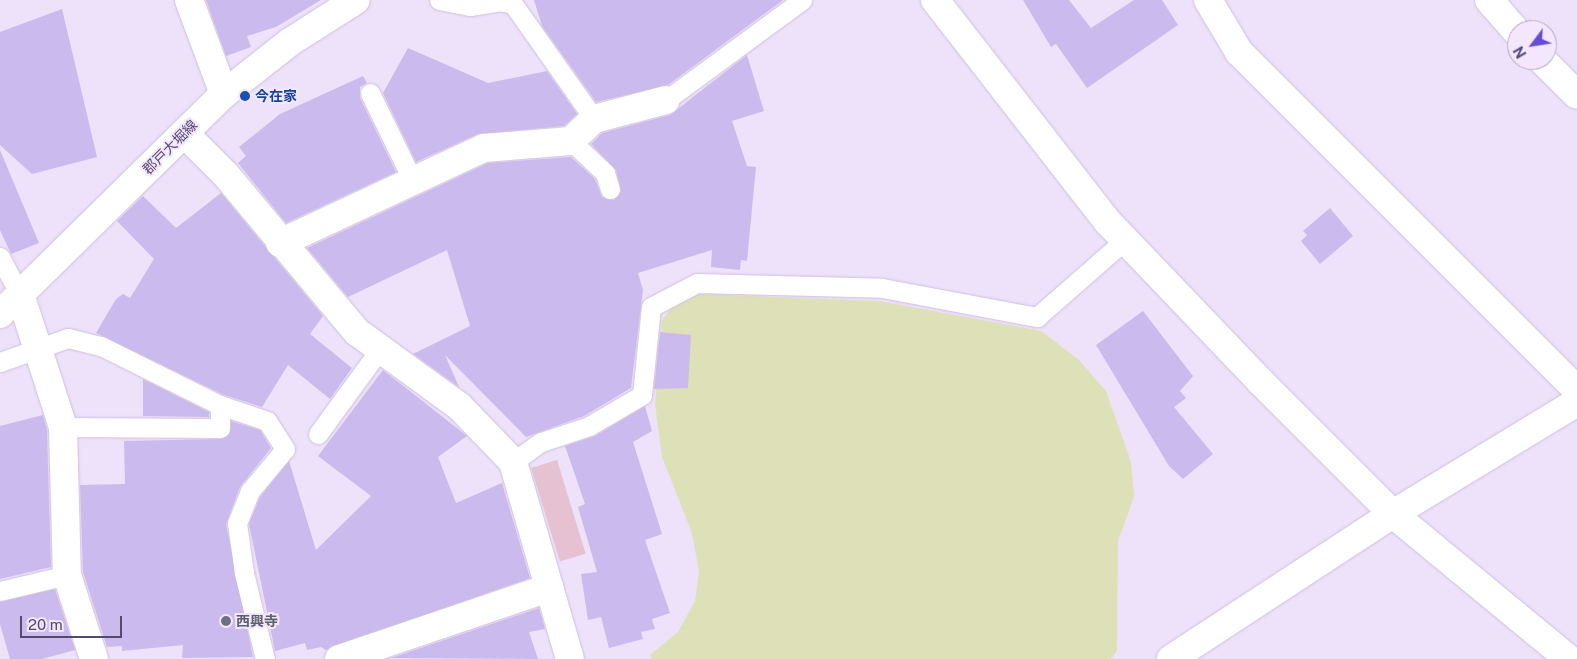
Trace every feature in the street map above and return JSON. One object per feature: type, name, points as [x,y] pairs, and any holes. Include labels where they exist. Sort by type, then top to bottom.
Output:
[{"type":"street","points":[[190,0],[224,94]]},
{"type":"street","name":"郡戸大堀線","points":[[10,306],[224,94],[290,42],[356,0]]},
{"type":"street","points":[[935,0],[1125,240],[1393,514],[1569,659]]},
{"type":"street","points":[[1208,0],[1239,52],[1577,390]]},
{"type":"street","points":[[1489,0],[1507,21]]},
{"type":"street","points":[[1552,70],[1577,95]]},
{"type":"street","points":[[280,243],[484,148],[571,141],[594,119],[666,100]]},
{"type":"street","points":[[184,133],[226,175],[280,243],[357,332],[459,406],[513,462],[570,659]]},
{"type":"street","points":[[10,306],[39,349],[63,427],[67,575],[89,658]]},
{"type":"street","points":[[1171,659],[1393,514],[1577,402]]},
{"type":"street","points":[[339,659],[549,588]]},
{"type":"lane","points":[[439,0],[470,6],[500,1],[513,4],[594,119]]},
{"type":"lane","points":[[666,100],[802,0]]},
{"type":"lane","points":[[370,93],[413,182]]},
{"type":"lane","points":[[571,141],[605,173],[610,189]]},
{"type":"lane","points":[[513,462],[541,442],[589,426],[642,395],[651,307],[696,283],[882,288],[1037,318],[1125,240]]},
{"type":"lane","points":[[0,257],[10,306]]},
{"type":"lane","points":[[0,362],[68,338],[101,346],[220,405],[266,421],[284,444],[250,491],[237,523],[244,573],[265,659]]},
{"type":"lane","points":[[318,434],[380,348]]},
{"type":"lane","points":[[63,427],[220,428],[220,405]]},
{"type":"lane","points":[[0,591],[67,575]]},
{"type":"shaded area","points":[[699,294],[879,301],[1041,331],[1079,360],[1106,391],[1131,462],[1134,497],[1118,541],[1117,651],[1111,659],[653,659],[650,655],[678,632],[695,601],[699,572],[692,533],[662,457],[655,404],[662,320],[674,305]]},
{"type":"shaded area","points":[[557,460],[586,554],[560,562],[531,468]]},
{"type":"building","points":[[206,0],[321,0],[276,27],[247,36],[251,47],[226,56]]},
{"type":"building","points":[[534,0],[783,0],[668,85],[596,102],[542,26]]},
{"type":"building","points":[[1023,0],[1069,0],[1091,28],[1134,0],[1162,0],[1178,25],[1087,88],[1056,44],[1051,47]]},
{"type":"building","points":[[62,9],[97,157],[32,174],[0,145],[0,32]]},
{"type":"building","points":[[408,48],[488,83],[547,71],[577,114],[564,126],[478,134],[416,162],[383,93]]},
{"type":"building","points":[[747,55],[764,111],[732,121],[747,166],[756,167],[747,261],[741,260],[740,270],[711,267],[712,250],[638,273],[643,290],[631,388],[584,416],[526,437],[445,355],[459,387],[413,354],[470,326],[447,250],[348,297],[307,248],[488,163],[571,157],[595,179],[602,197],[614,200],[621,191],[616,170],[591,144],[602,133],[670,115]]},
{"type":"building","points":[[363,76],[367,83],[360,87],[360,98],[396,172],[286,223],[238,163],[246,156],[239,147],[280,114]]},
{"type":"building","points":[[0,150],[39,243],[11,254],[0,230]]},
{"type":"building","points":[[221,193],[323,316],[310,334],[352,368],[330,399],[288,365],[262,407],[224,395],[96,333],[116,299],[123,294],[130,298],[154,259],[117,221],[143,196],[176,228]]},
{"type":"building","points":[[1330,208],[1353,236],[1320,264],[1301,241],[1307,235],[1303,231]]},
{"type":"building","points":[[1143,311],[1193,376],[1180,391],[1186,398],[1174,407],[1213,454],[1183,479],[1169,466],[1096,345]]},
{"type":"building","points":[[660,332],[691,335],[688,388],[654,389]]},
{"type":"building","points":[[383,370],[467,436],[438,457],[456,503],[502,483],[530,578],[326,650],[321,647],[307,650],[305,643],[275,651],[249,524],[260,497],[289,461],[316,550],[371,496],[318,456]]},
{"type":"building","points":[[143,379],[209,412],[209,417],[143,416]]},
{"type":"building","points":[[645,406],[652,431],[633,442],[662,534],[645,540],[670,613],[652,619],[655,629],[641,632],[643,639],[609,648],[601,617],[588,620],[581,574],[597,572],[578,507],[585,504],[565,446],[595,436]]},
{"type":"building","points":[[43,415],[47,430],[51,567],[0,579],[0,426]]},
{"type":"building","points":[[231,421],[260,430],[271,448],[240,487],[226,524],[253,657],[182,658],[183,645],[122,651],[122,646],[107,647],[83,572],[80,485],[125,484],[124,441],[220,439],[230,433]]},
{"type":"building","points":[[55,589],[75,650],[42,659],[10,659],[0,624],[0,602]]},
{"type":"building","points":[[539,608],[545,629],[529,632],[538,659],[391,658]]},
{"type":"place","name":"今在家","points":[[245,96]]},
{"type":"place","name":"西興寺","points":[[226,621]]}]
